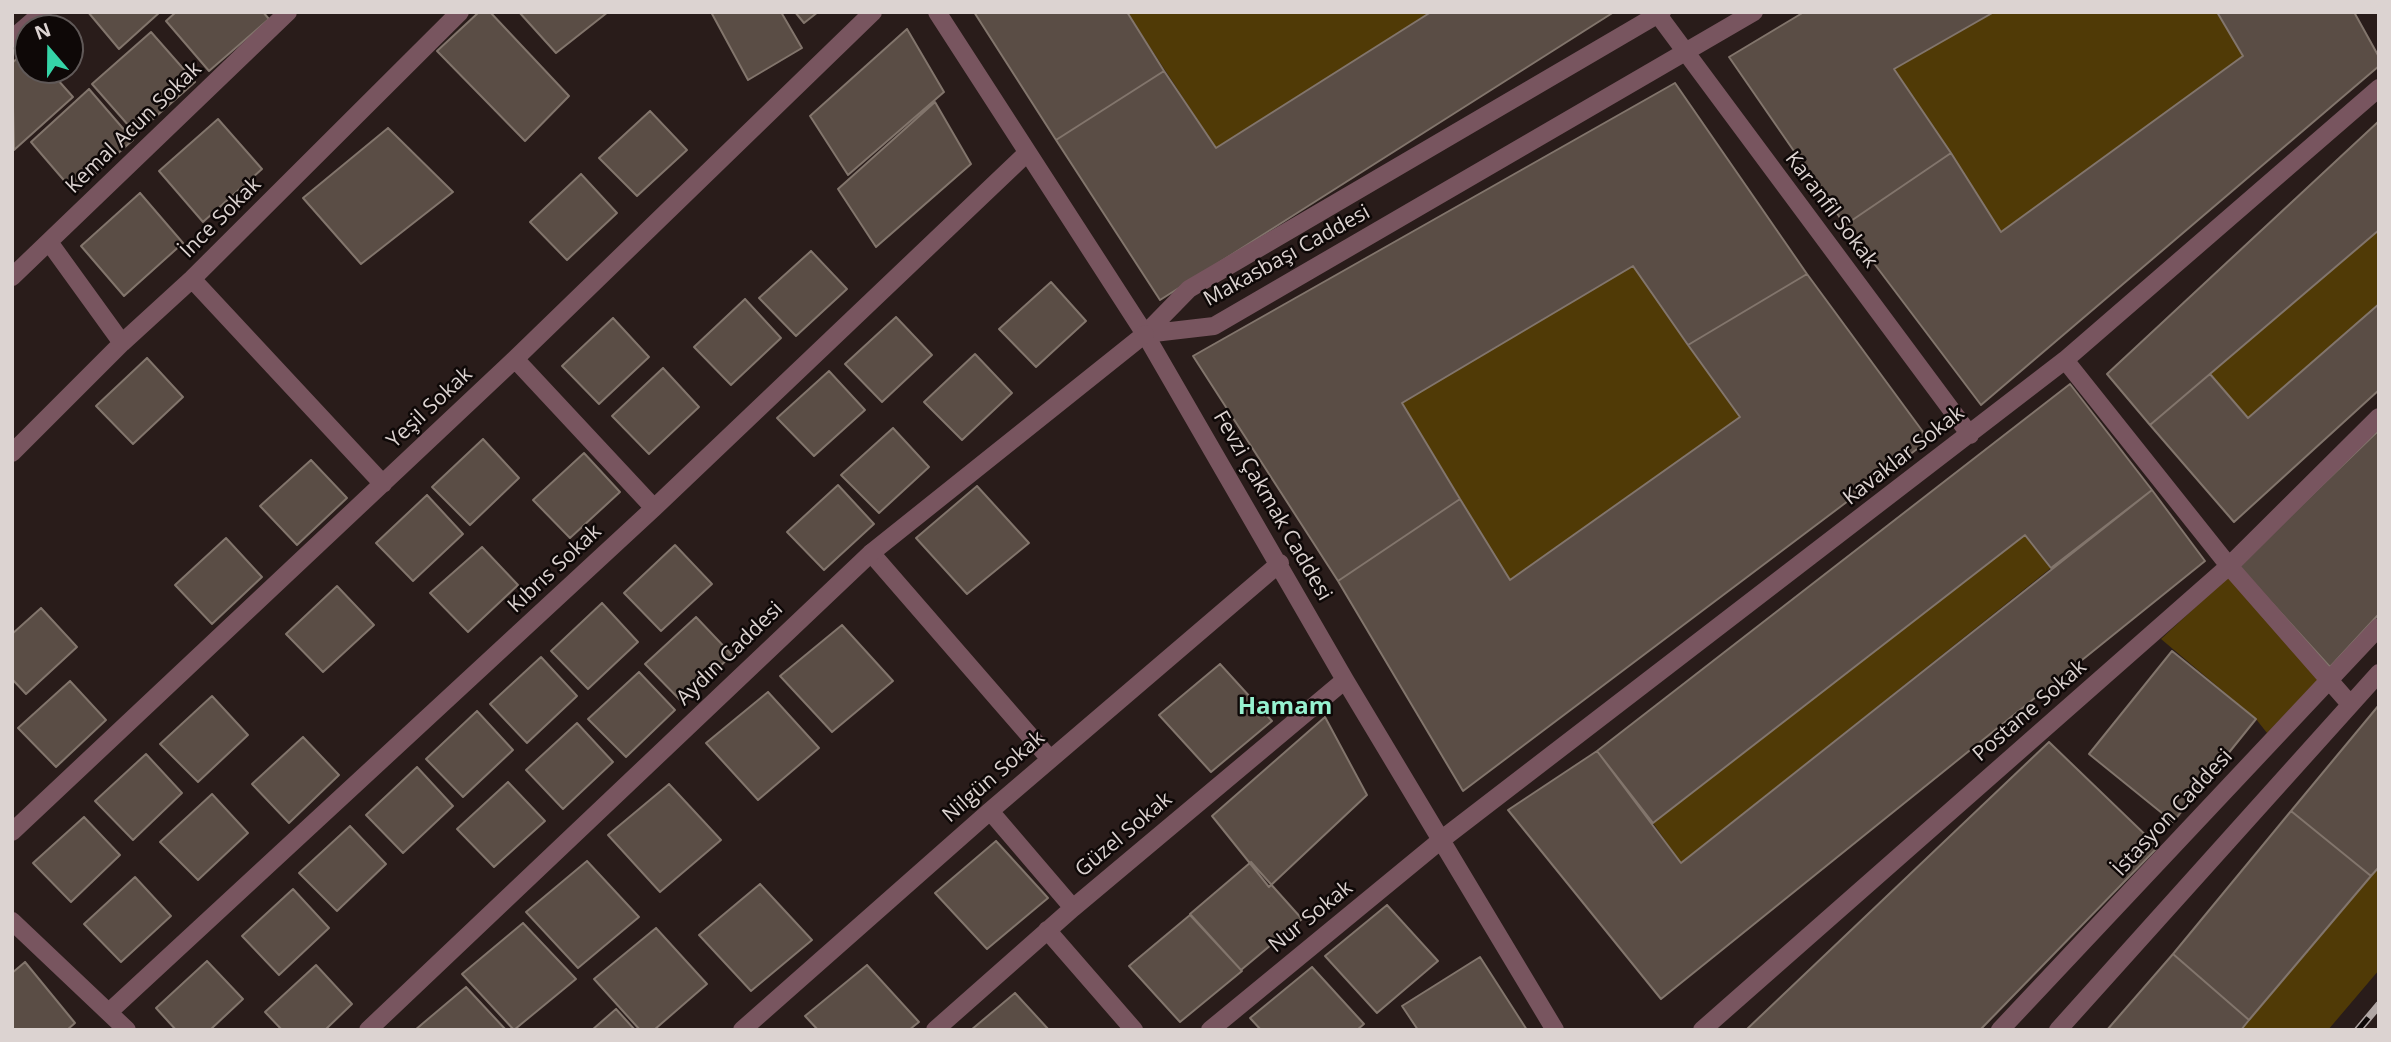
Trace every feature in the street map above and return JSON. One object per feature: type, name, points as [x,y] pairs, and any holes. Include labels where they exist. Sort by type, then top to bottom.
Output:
[{"type":"street","points":[[12,39],[43,12]]},
{"type":"street","name":"Kemal Acun Sokak","points":[[12,277],[288,12]]},
{"type":"street","name":"İnce Sokak","points":[[12,453],[122,343],[192,279],[460,12]]},
{"type":"street","name":"Yeşil Sokak","points":[[12,832],[515,359],[873,12]]},
{"type":"street","name":"Fevzi Çakmak Caddesi","points":[[937,12],[1145,334],[1280,563],[1345,680],[1555,1030]]},
{"type":"street","name":"Makasbaşı Caddesi","points":[[1145,334],[1214,326],[1754,12]]},
{"type":"street","name":"Makasbaşı Caddesi","points":[[1145,334],[1189,289],[1658,13]]},
{"type":"street","name":"Karanfil Sokak","points":[[1658,13],[1970,435]]},
{"type":"street","name":"Kavaklar Sokak","points":[[1441,840],[2065,360],[2379,88]]},
{"type":"street","name":"Kıbrıs Sokak","points":[[109,1012],[654,508],[1027,153]]},
{"type":"street","points":[[49,242],[122,343]]},
{"type":"street","points":[[192,279],[383,484]]},
{"type":"street","name":"Aydın Caddesi","points":[[368,1030],[871,553],[1145,334]]},
{"type":"street","points":[[515,359],[654,508]]},
{"type":"street","points":[[2065,360],[2229,566],[2350,704]]},
{"type":"street","name":"Postane Sokak","points":[[1702,1030],[2229,566],[2379,417]]},
{"type":"street","points":[[871,553],[1050,759]]},
{"type":"street","name":"Nilgün Sokak","points":[[742,1030],[990,811],[1280,563]]},
{"type":"street","name":"İstasyon Caddesi","points":[[2000,1030],[2379,627]]},
{"type":"street","points":[[2058,1030],[2379,673]]},
{"type":"street","name":"Güzel Sokak","points":[[935,1030],[1047,930],[1345,680]]},
{"type":"street","points":[[990,811],[1073,908]]},
{"type":"street","name":"Nur Sokak","points":[[1210,1030],[1441,840]]},
{"type":"street","points":[[12,921],[127,1030]]},
{"type":"street","points":[[1047,930],[1134,1030]]},
{"type":"shaded area","points":[[1127,12],[1431,12],[1216,148]]},
{"type":"shaded area","points":[[1994,12],[2217,12],[2243,56],[2001,232],[1894,69]]},
{"type":"shaded area","points":[[2379,230],[2379,304],[2248,418],[2210,374]]},
{"type":"shaded area","points":[[1633,266],[1740,417],[1510,580],[1402,403]]},
{"type":"shaded area","points":[[2025,535],[2051,568],[1681,863],[1653,823]]},
{"type":"shaded area","points":[[2230,575],[2319,679],[2267,733],[2256,719],[2161,639]]},
{"type":"shaded area","points":[[2379,867],[2379,970],[2328,1030],[2241,1030]]},
{"type":"building","points":[[88,12],[160,12],[119,49]]},
{"type":"building","points":[[176,12],[263,12],[269,19],[209,71],[166,21]]},
{"type":"building","points":[[479,12],[490,12],[569,96],[525,141],[437,51]]},
{"type":"building","points":[[519,12],[608,12],[556,53]]},
{"type":"building","points":[[711,12],[781,12],[802,48],[748,80]]},
{"type":"building","points":[[795,12],[818,12],[804,23]]},
{"type":"building","points":[[974,12],[1127,12],[1164,71],[1056,140]]},
{"type":"building","points":[[1431,12],[1614,12],[1160,300],[1056,140],[1164,71],[1216,148]]},
{"type":"building","points":[[1804,12],[1994,12],[1894,69],[1951,153],[1845,225],[1729,57]]},
{"type":"building","points":[[2217,12],[2354,12],[2379,57],[2379,66],[1981,405],[1845,225],[1951,153],[2001,232],[2243,56]]},
{"type":"building","points":[[907,29],[944,92],[848,175],[810,116]]},
{"type":"building","points":[[151,32],[195,82],[136,134],[92,84]]},
{"type":"building","points":[[14,61],[14,84],[61,84],[73,97],[14,150],[12,63]]},
{"type":"building","points":[[1675,83],[1807,274],[1688,345],[1633,266],[1402,403],[1460,499],[1338,581],[1193,356]]},
{"type":"building","points":[[89,89],[133,140],[74,192],[31,142]]},
{"type":"building","points":[[935,102],[971,164],[876,247],[838,189]]},
{"type":"building","points":[[650,111],[687,150],[637,196],[599,158]]},
{"type":"building","points":[[218,119],[262,169],[203,222],[159,171]]},
{"type":"building","points":[[2379,121],[2379,230],[2150,425],[2107,374]]},
{"type":"building","points":[[388,128],[453,192],[361,264],[303,198]]},
{"type":"building","points":[[581,174],[617,213],[567,260],[530,222]]},
{"type":"building","points":[[140,193],[183,243],[124,296],[81,246]]},
{"type":"building","points":[[811,251],[847,289],[796,336],[759,298]]},
{"type":"building","points":[[1807,274],[1929,440],[1463,791],[1338,581],[1460,499],[1510,580],[1740,417],[1688,345]]},
{"type":"building","points":[[1051,282],[1086,321],[1036,367],[999,329]]},
{"type":"building","points":[[745,299],[781,338],[731,385],[694,347]]},
{"type":"building","points":[[2379,304],[2379,390],[2234,522],[2150,425],[2210,374],[2248,418]]},
{"type":"building","points":[[896,317],[932,355],[882,402],[845,364]]},
{"type":"building","points":[[613,318],[649,357],[599,404],[562,366]]},
{"type":"building","points":[[975,354],[1012,393],[962,440],[924,402]]},
{"type":"building","points":[[147,358],[183,397],[133,444],[96,406]]},
{"type":"building","points":[[663,368],[699,407],[649,454],[612,416]]},
{"type":"building","points":[[829,371],[865,410],[814,456],[777,418]]},
{"type":"building","points":[[2070,384],[2152,490],[2051,568],[2025,535],[1653,823],[1597,751]]},
{"type":"building","points":[[893,428],[929,467],[879,513],[841,475]]},
{"type":"building","points":[[2379,430],[2379,614],[2330,667],[2238,566]]},
{"type":"building","points":[[483,439],[519,478],[470,525],[432,487]]},
{"type":"building","points":[[584,453],[620,492],[570,538],[533,500]]},
{"type":"building","points":[[311,460],[347,498],[297,545],[260,506]]},
{"type":"building","points":[[838,485],[874,524],[824,570],[787,532]]},
{"type":"building","points":[[977,486],[1029,543],[967,594],[916,538]]},
{"type":"building","points":[[2152,490],[2205,561],[1661,999],[1508,810],[1597,751],[1681,863]]},
{"type":"building","points":[[427,495],[463,534],[413,581],[376,543]]},
{"type":"building","points":[[226,538],[262,577],[212,624],[175,585]]},
{"type":"building","points":[[675,545],[712,584],[661,631],[624,593]]},
{"type":"building","points":[[482,547],[518,585],[468,632],[430,593]]},
{"type":"building","points":[[337,586],[374,625],[323,672],[286,634]]},
{"type":"building","points":[[602,603],[638,642],[588,689],[551,651]]},
{"type":"building","points":[[41,608],[77,647],[26,694],[12,679],[12,634]]},
{"type":"building","points":[[696,617],[732,655],[682,702],[645,664]]},
{"type":"building","points":[[842,625],[893,681],[832,732],[780,676]]},
{"type":"building","points":[[2172,651],[2256,719],[2173,822],[2089,754]]},
{"type":"building","points":[[541,657],[577,696],[527,743],[490,704]]},
{"type":"building","points":[[1220,664],[1272,721],[1211,772],[1159,715]]},
{"type":"building","points":[[639,672],[675,710],[626,757],[588,719]]},
{"type":"building","points":[[70,681],[106,720],[56,767],[18,728]]},
{"type":"building","points":[[768,692],[819,748],[758,800],[706,743]]},
{"type":"building","points":[[212,696],[248,735],[198,782],[160,744]]},
{"type":"building","points":[[2379,705],[2379,867],[2371,876],[2291,811]]},
{"type":"building","points":[[477,711],[513,750],[463,797],[426,759]]},
{"type":"building","points":[[1325,717],[1367,795],[1269,887],[1212,816]]},
{"type":"building","points":[[577,723],[613,762],[563,809],[526,770]]},
{"type":"building","points":[[303,737],[339,775],[289,823],[252,784]]},
{"type":"building","points":[[2049,742],[2158,847],[1980,1030],[1746,1030]]},
{"type":"building","points":[[146,754],[182,793],[133,840],[95,801]]},
{"type":"building","points":[[417,767],[453,806],[403,853],[366,815]]},
{"type":"building","points":[[508,782],[545,821],[494,867],[457,829]]},
{"type":"building","points":[[669,784],[721,840],[660,892],[608,835]]},
{"type":"building","points":[[212,794],[248,833],[198,880],[160,842]]},
{"type":"building","points":[[2291,811],[2371,876],[2249,1020],[2173,954]]},
{"type":"building","points":[[84,817],[120,855],[71,902],[33,863]]},
{"type":"building","points":[[350,826],[386,864],[337,911],[299,873]]},
{"type":"building","points":[[996,841],[1048,898],[987,949],[935,893]]},
{"type":"building","points":[[587,861],[639,917],[578,968],[526,912]]},
{"type":"building","points":[[1251,862],[1302,919],[1241,970],[1190,914]]},
{"type":"building","points":[[135,877],[171,916],[121,962],[84,924]]},
{"type":"building","points":[[760,884],[812,940],[751,991],[699,935]]},
{"type":"building","points":[[293,889],[329,928],[279,975],[242,936]]},
{"type":"building","points":[[1387,905],[1438,961],[1377,1013],[1325,956]]},
{"type":"building","points":[[1190,915],[1242,971],[1180,1022],[1129,966]]},
{"type":"building","points":[[523,923],[576,979],[514,1030],[462,974]]},
{"type":"building","points":[[656,928],[707,984],[654,1030],[640,1030],[594,979]]},
{"type":"building","points":[[2173,954],[2249,1020],[2241,1030],[2107,1030]]},
{"type":"building","points":[[1480,957],[1527,1030],[1418,1030],[1402,1006]]},
{"type":"building","points":[[207,961],[243,999],[210,1030],[176,1030],[156,1008]]},
{"type":"building","points":[[25,962],[75,1023],[67,1030],[12,1030],[12,973]]},
{"type":"building","points":[[316,965],[352,1004],[325,1030],[282,1030],[265,1012]]},
{"type":"building","points":[[867,965],[919,1022],[909,1030],[818,1030],[805,1016]]},
{"type":"building","points":[[1312,967],[1364,1024],[1357,1030],[1261,1030],[1250,1018]]},
{"type":"building","points":[[466,987],[506,1030],[415,1030]]},
{"type":"building","points":[[1015,993],[1049,1030],[971,1030]]},
{"type":"building","points":[[616,1009],[635,1030],[592,1030]]},
{"type":"railway","points":[[2358,1030],[2379,1005]]},
{"type":"district","name":"Hamam","points":[[1285,707]]}]
